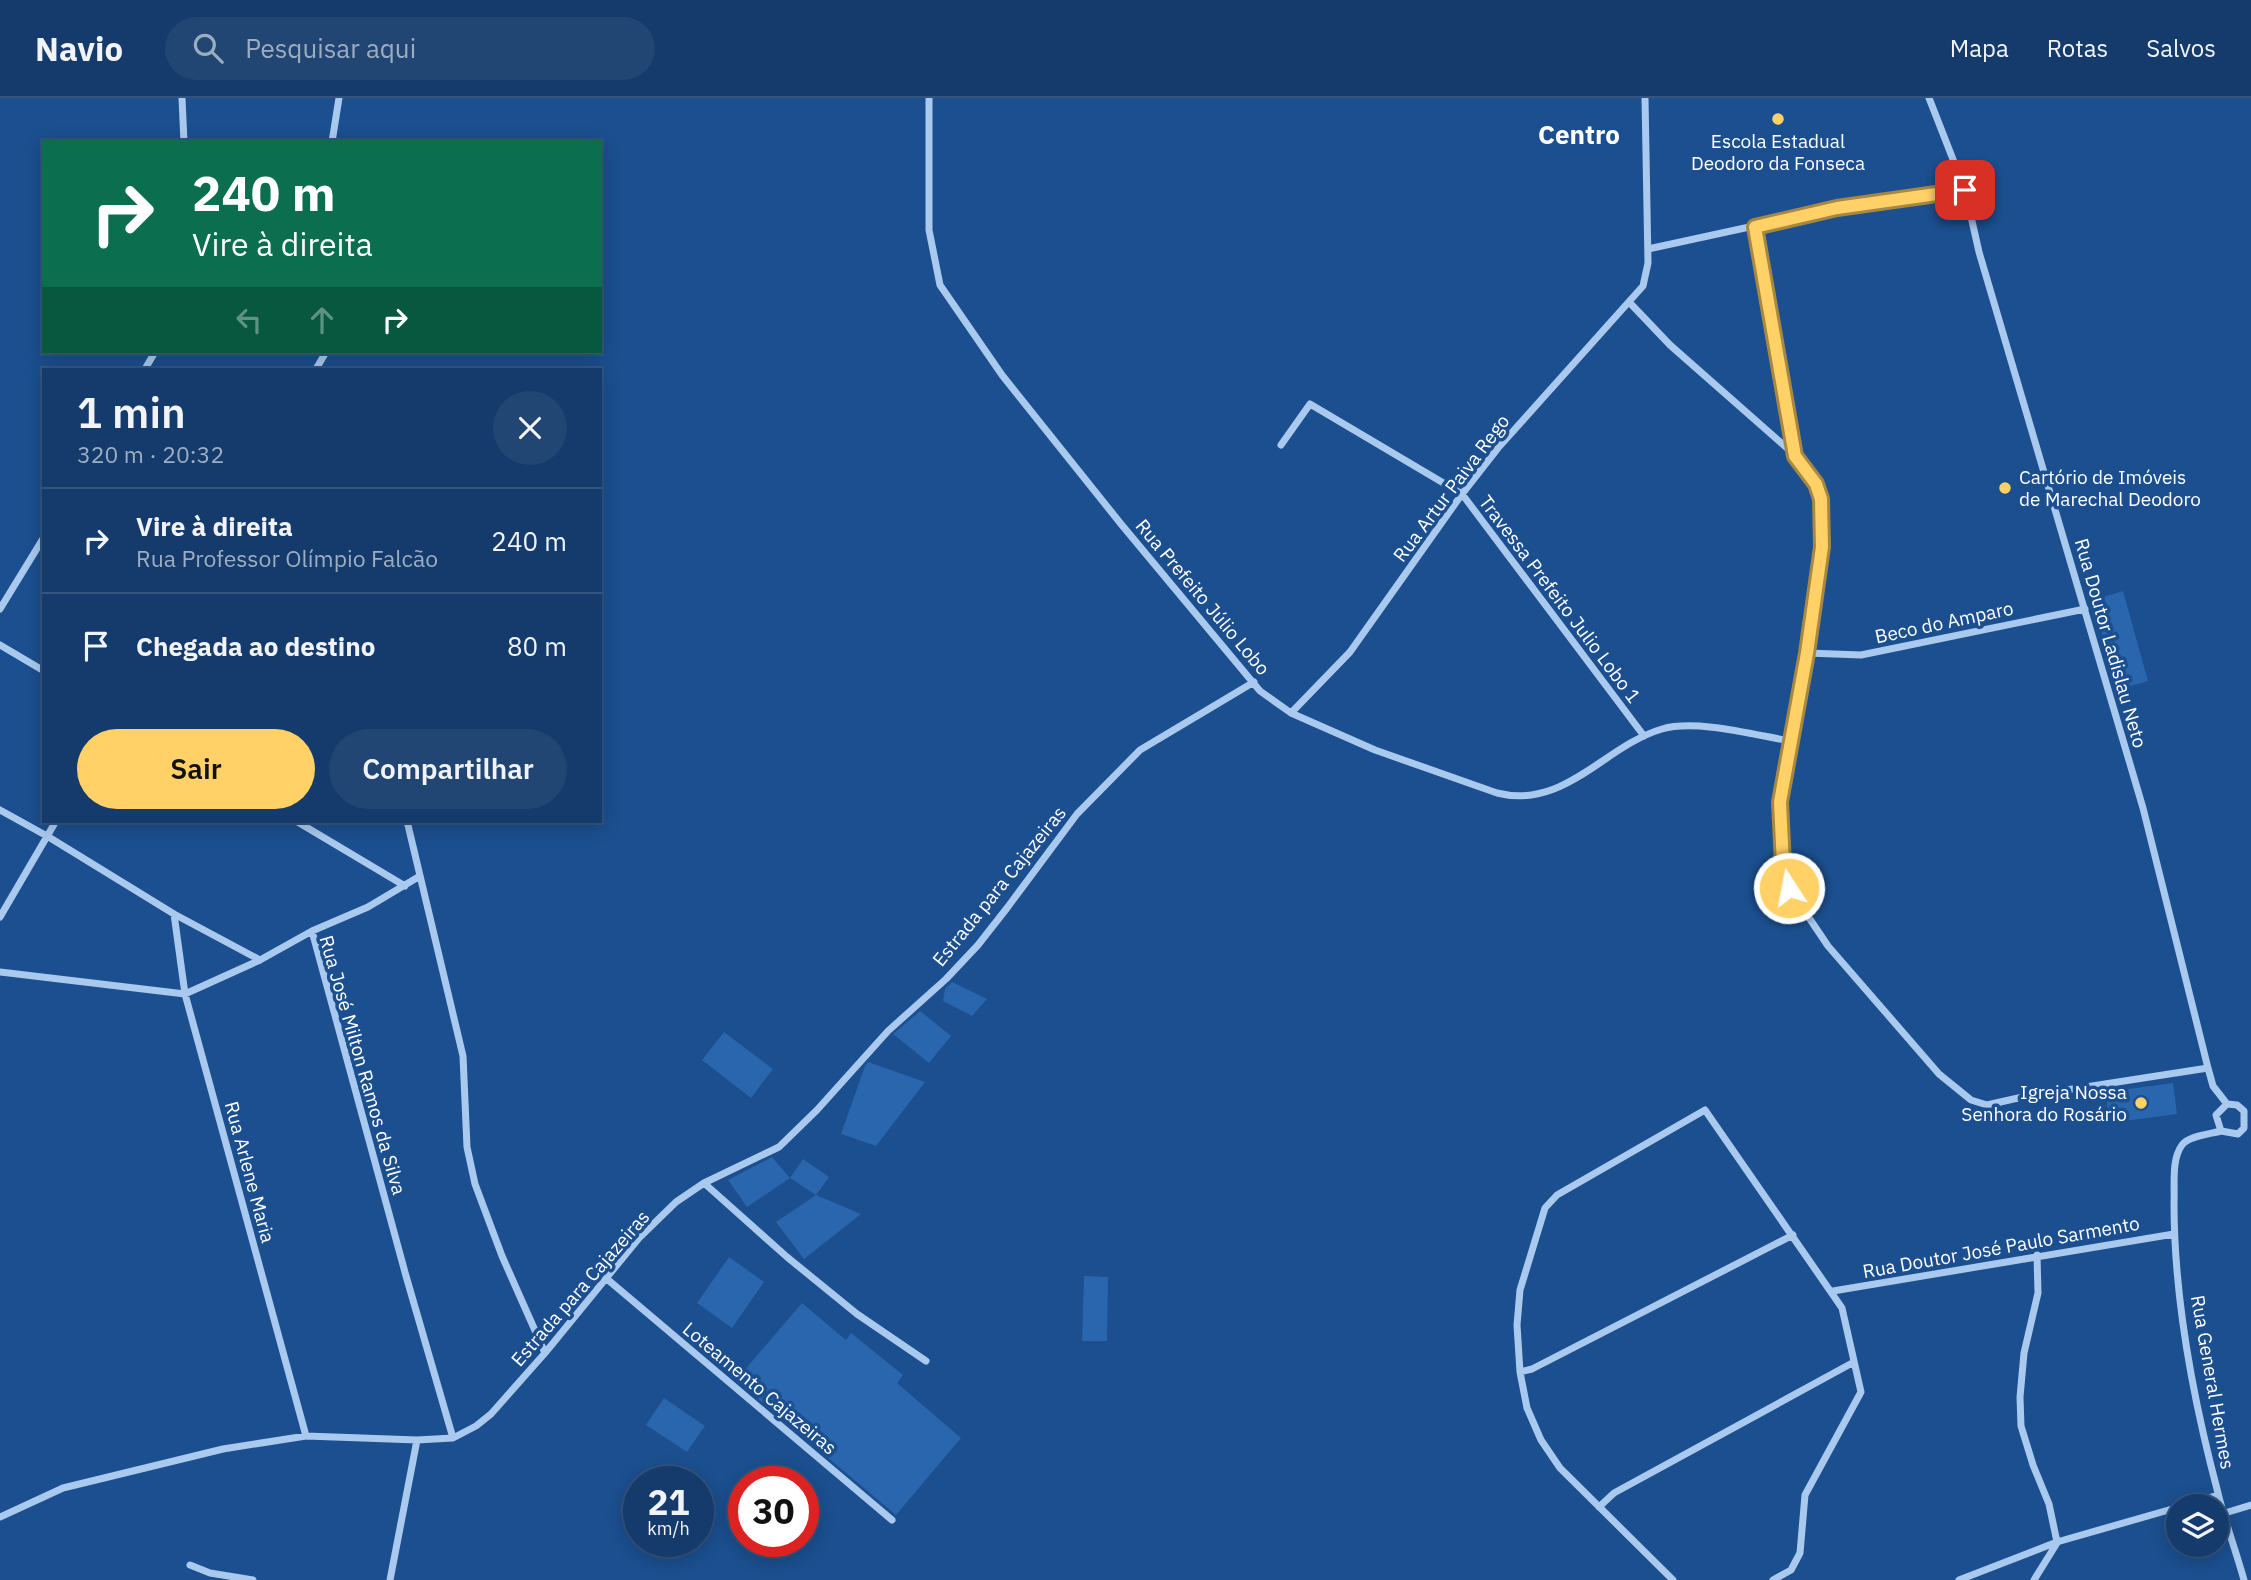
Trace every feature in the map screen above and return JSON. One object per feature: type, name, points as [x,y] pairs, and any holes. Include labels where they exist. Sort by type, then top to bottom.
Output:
[{"type":"street","points":[[182,98],[184,140]]},
{"type":"street","points":[[332,140],[339,98]]},
{"type":"street","name":"Rua Prefeito Júlio Lobo","points":[[929,98],[929,230],[940,285],[1002,375],[1260,691],[1291,713],[1375,750],[1516,798],[1567,785],[1644,736],[1665,728],[1697,726],[1790,741]]},
{"type":"street","points":[[1645,98],[1648,249],[1837,208],[1965,190]]},
{"type":"street","name":"Rua Doutor Ladislau Neto","points":[[1929,98],[1965,190],[1979,252],[2143,808],[2213,1086],[2227,1104]]},
{"type":"street","points":[[1755,227],[1795,456]]},
{"type":"street","name":"Rua Artur Paiva Rego","points":[[1291,713],[1350,652],[1462,494],[1498,448],[1630,303],[1643,286],[1648,249]]},
{"type":"street","points":[[1630,303],[1670,345],[1795,456],[1816,484],[1821,499],[1822,547],[1807,653],[1780,802],[1783,865],[1789,888],[1828,946],[1939,1074],[1971,1100],[1987,1105],[2026,1096],[2208,1068]]},
{"type":"street","name":"Travessa Prefeito Julio Lobo 1","points":[[1281,445],[1310,404],[1462,494],[1644,736]]},
{"type":"street","points":[[0,609],[42,540]]},
{"type":"street","name":"Beco do Amparo","points":[[1807,653],[1861,655],[2085,609]]},
{"type":"street","points":[[0,645],[42,670]]},
{"type":"street","name":"Estrada para Cajazeiras","points":[[0,1517],[63,1488],[223,1448],[306,1436],[417,1440],[453,1438],[476,1426],[491,1414],[545,1353],[639,1238],[676,1202],[704,1183],[779,1147],[817,1110],[888,1031],[946,979],[978,945],[1077,814],[1140,750],[1254,682]]},
{"type":"street","points":[[0,810],[174,914],[260,960]]},
{"type":"street","points":[[0,917],[55,823]]},
{"type":"street","points":[[299,823],[405,886]]},
{"type":"street","points":[[407,823],[463,1056],[467,1147],[475,1184],[502,1256],[545,1353]]},
{"type":"street","points":[[312,931],[350,916],[419,876]]},
{"type":"street","name":"Rua Arlene Maria","points":[[174,914],[185,994],[306,1436]]},
{"type":"street","name":"Rua José Milton Ramos da Silva","points":[[185,994],[260,960],[312,931],[453,1438]]},
{"type":"street","points":[[0,972],[185,994]]},
{"type":"street","points":[[2227,1104],[2248,1110],[2247,1127],[2238,1134],[2221,1131],[2216,1115],[2227,1104]]},
{"type":"street","points":[[1673,1580],[1560,1468],[1541,1440],[1527,1408],[1520,1372],[1517,1325],[1520,1290],[1545,1208],[1557,1195],[1705,1110],[1833,1291],[1842,1308],[1861,1392],[1805,1494],[1800,1553],[1791,1570],[1773,1580]]},
{"type":"street","name":"Rua General Hermes","points":[[2218,1494],[2185,1339],[2175,1234],[2175,1180],[2179,1148],[2185,1141],[2221,1131]]},
{"type":"street","points":[[704,1183],[787,1257],[857,1314],[926,1362]]},
{"type":"street","name":"Rua Doutor José Paulo Sarmento","points":[[1833,1291],[2175,1234]]},
{"type":"street","points":[[1520,1372],[1532,1369],[1793,1236]]},
{"type":"street","points":[[2034,1580],[2057,1542],[2049,1504],[2021,1426],[2020,1397],[2025,1353],[2038,1293],[2037,1255]]},
{"type":"street","name":"Loteamento Cajazeiras","points":[[607,1279],[892,1520]]},
{"type":"street","points":[[1599,1507],[1614,1493],[1854,1362]]},
{"type":"street","points":[[390,1580],[417,1440]]},
{"type":"street","points":[[2229,1512],[2251,1506]]},
{"type":"street","points":[[1959,1580],[2057,1542],[2166,1511]]},
{"type":"street","name":"Rua General Hermes","points":[[2229,1527],[2244,1580]]},
{"type":"street","points":[[190,1565],[210,1573],[253,1580]]},
{"type":"building","points":[[2123,591],[2148,681],[2117,690],[2093,600]]},
{"type":"building","points":[[952,982],[987,999],[972,1016],[943,1001],[945,989]]},
{"type":"building","points":[[920,1011],[951,1036],[929,1063],[893,1034]]},
{"type":"building","points":[[724,1032],[773,1069],[751,1098],[702,1060]]},
{"type":"building","points":[[868,1062],[925,1082],[876,1146],[841,1134]]},
{"type":"building","name":"Igreja Nossa Senhora do Rosário","points":[[2173,1083],[2177,1114],[2109,1123],[2106,1092]]},
{"type":"building","points":[[772,1157],[790,1178],[747,1207],[728,1180]]},
{"type":"building","points":[[803,1159],[829,1177],[816,1195],[790,1178]]},
{"type":"building","points":[[816,1195],[861,1214],[804,1259],[776,1222]]},
{"type":"building","points":[[729,1257],[764,1282],[732,1328],[697,1303]]},
{"type":"building","points":[[1084,1276],[1108,1277],[1107,1341],[1082,1341]]},
{"type":"building","points":[[802,1303],[846,1340],[851,1333],[903,1375],[897,1383],[961,1438],[896,1515],[736,1380]]},
{"type":"building","points":[[664,1398],[705,1426],[687,1452],[646,1425]]},
{"type":"place","name":"Escola Estadual Deodoro da Fonseca","points":[[1778,119]]},
{"type":"place","name":"Cartório de Imóveis de Marechal Deodoro","points":[[2005,488]]},
{"type":"place","name":"Igreja Nossa Senhora do Rosário","points":[[2141,1103]]},
{"type":"district","name":"Centro","points":[[1579,135]]},
{"type":"route","points":[[1789,888],[1783,865],[1780,802],[1807,653],[1822,547],[1821,499],[1816,484],[1795,456],[1755,227],[1837,208],[1965,190]]}]
